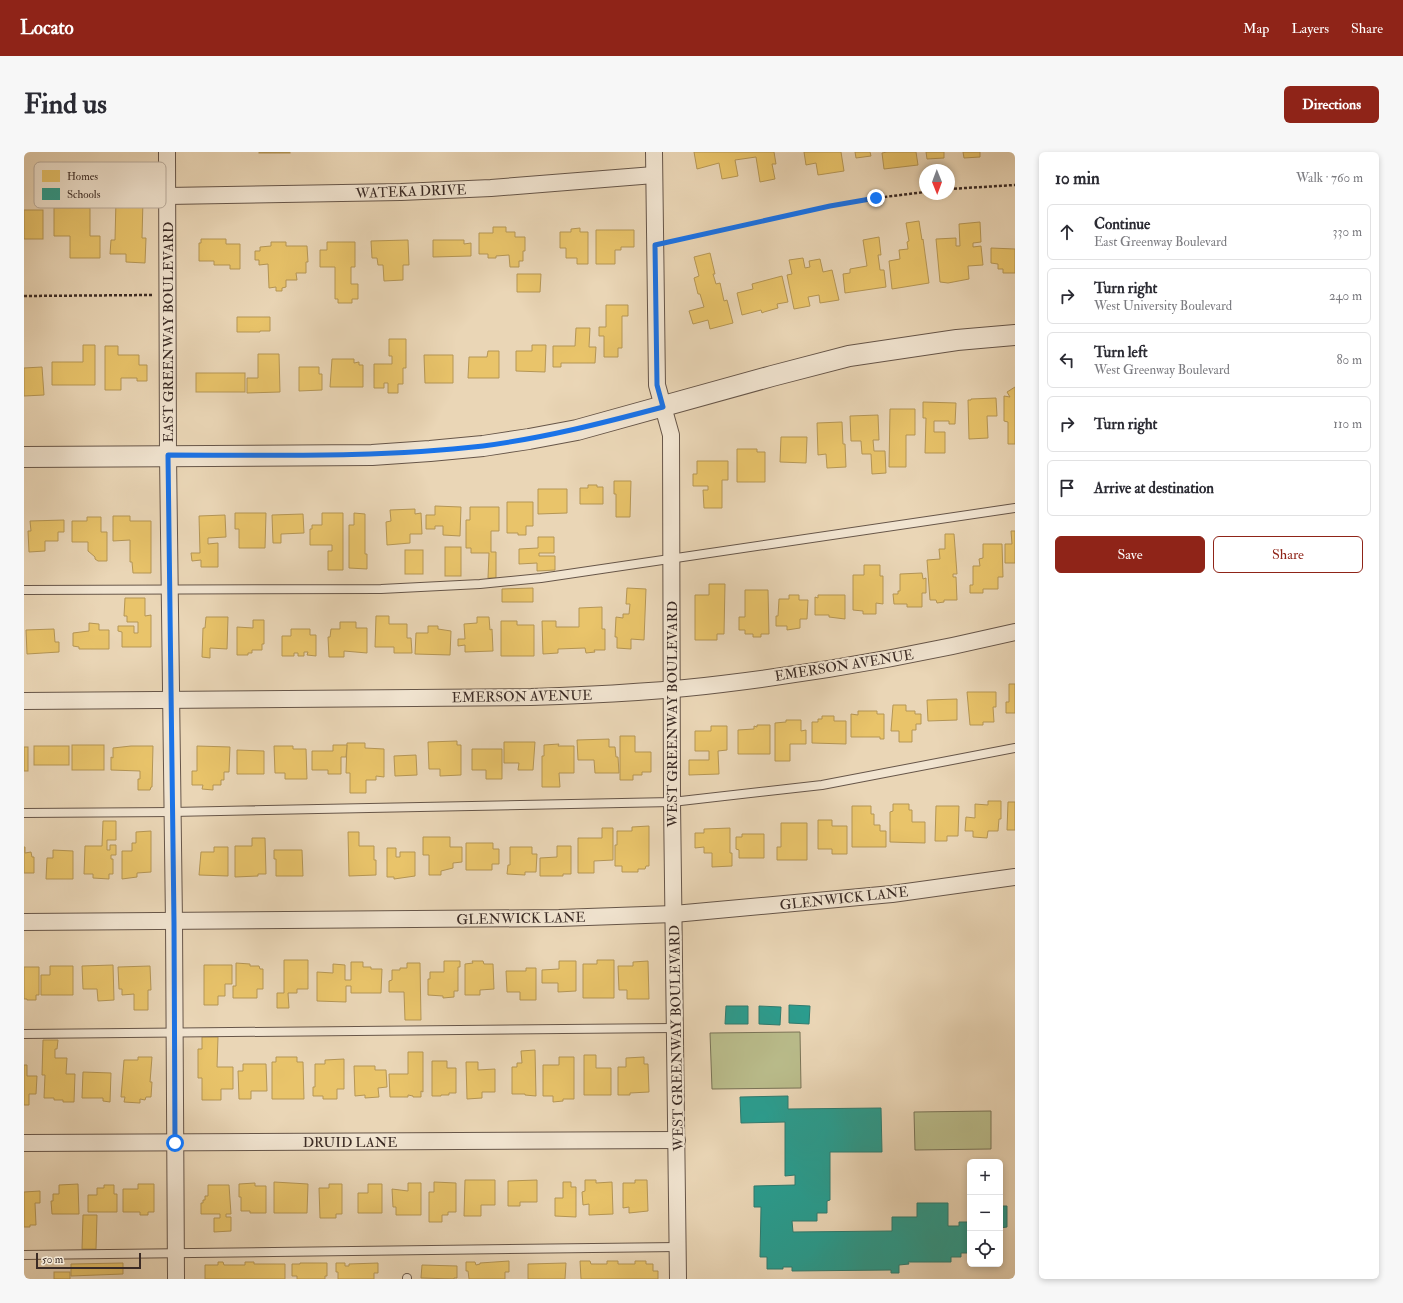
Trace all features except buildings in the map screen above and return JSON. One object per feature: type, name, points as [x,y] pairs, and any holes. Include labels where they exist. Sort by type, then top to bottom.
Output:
[{"type":"street","name":"EAST GREENWAY BOULEVARD","points":[[167,152],[168,455],[174,922],[176,1279]]},
{"type":"street","name":"WEST GREENWAY BOULEVARD","points":[[654,152],[657,385],[671,435],[671,689],[678,1279]]},
{"type":"street","name":"WATEKA DRIVE","points":[[167,196],[408,192],[491,188],[654,175]]},
{"type":"street","points":[[24,457],[372,455],[484,446],[577,430],[849,356],[957,340],[1015,335]]},
{"type":"street","name":"EMERSON AVENUE","points":[[24,701],[531,697],[601,694],[721,684],[842,667],[948,648],[1015,632]]},
{"type":"street","name":"GLENWICK LANE","points":[[24,922],[559,918],[674,914],[892,894],[1015,877]]},
{"type":"street","name":"DRUID LANE","points":[[24,1143],[677,1140]]},
{"type":"lane","points":[[24,590],[381,589],[480,584],[541,578],[671,560],[1015,508]]},
{"type":"lane","points":[[24,813],[172,812],[672,802],[822,785],[1015,748]]},
{"type":"lane","points":[[24,1034],[675,1028]]},
{"type":"lane","points":[[24,1255],[678,1247]]},
{"type":"path","points":[[955,189],[1015,185]]},
{"type":"path","points":[[655,245],[830,206],[919,193]]},
{"type":"path","points":[[24,296],[167,295]]},
{"type":"green space","points":[[800,1032],[801,1088],[712,1089],[710,1033]]},
{"type":"green space","points":[[991,1111],[991,1149],[915,1150],[914,1112]]},
{"type":"route","points":[[175,1143],[174,922],[168,455],[372,455],[484,446],[577,430],[663,407],[657,385],[655,245],[830,206],[876,198]]}]
